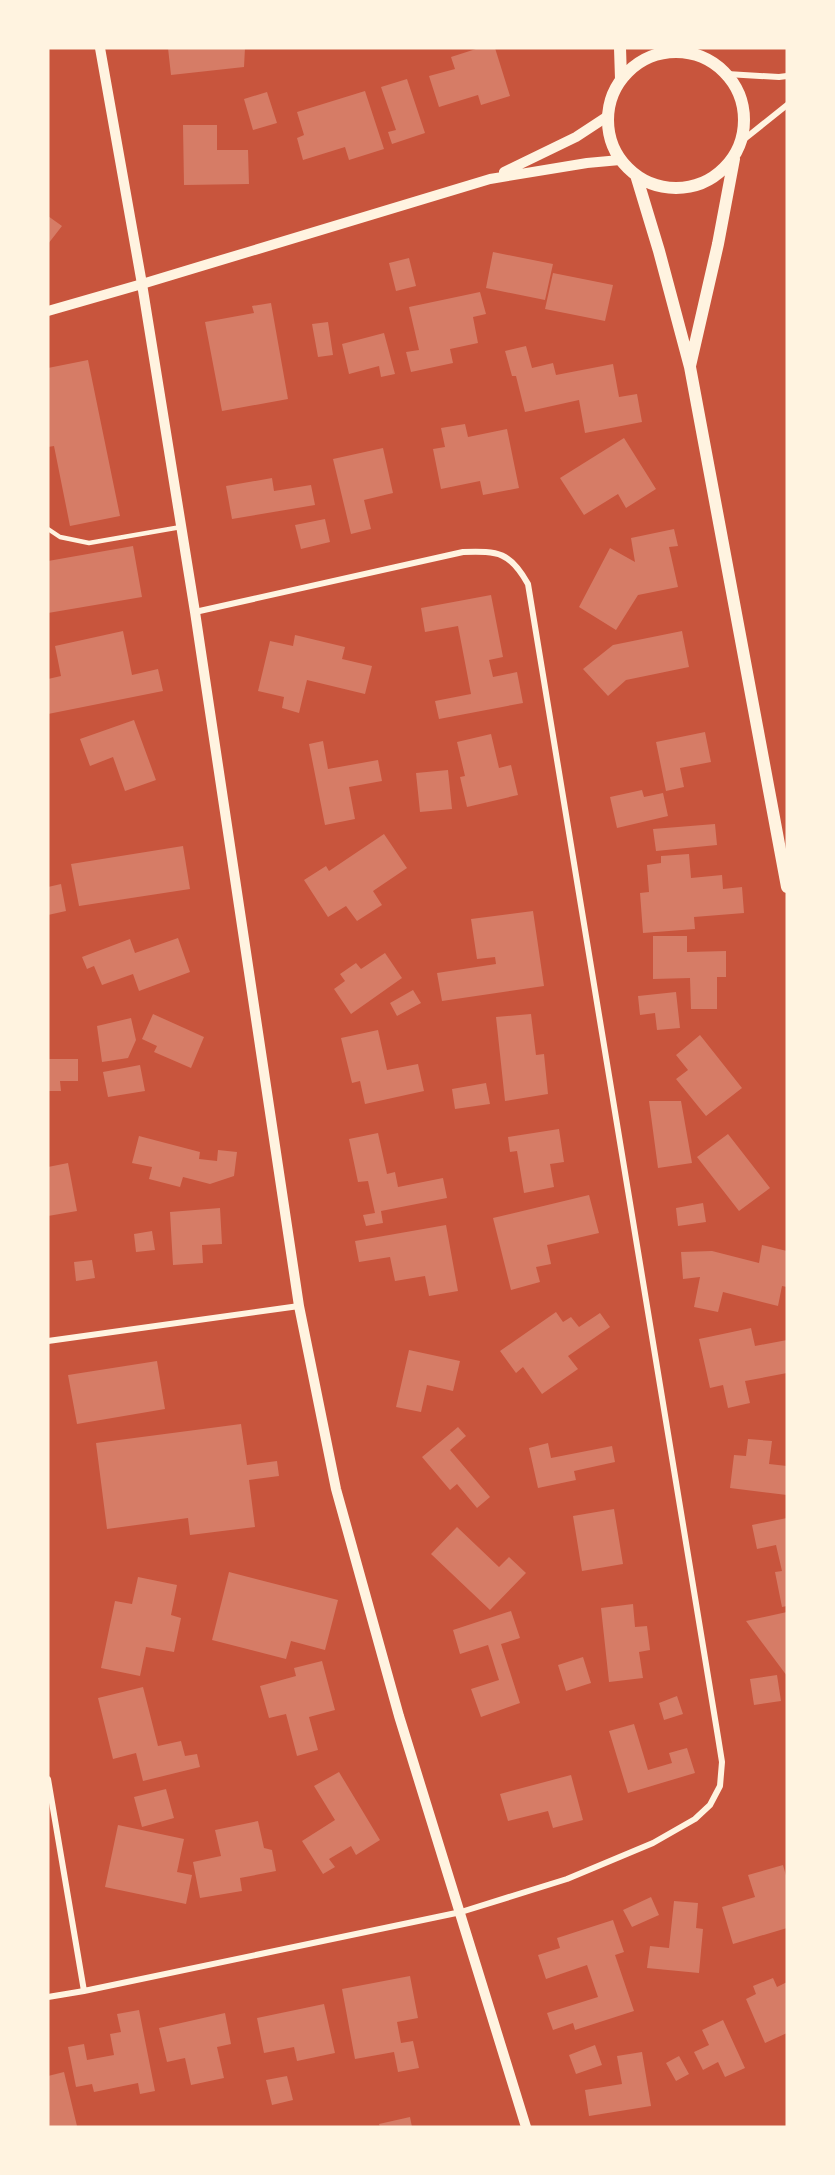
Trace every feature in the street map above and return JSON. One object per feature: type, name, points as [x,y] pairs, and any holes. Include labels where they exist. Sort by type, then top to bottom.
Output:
[{"type":"main road","points":[[620,48],[621,79]]},
{"type":"main road","points":[[690,367],[718,244],[734,159],[742,141],[745,117],[743,101],[737,87],[723,70],[710,48]]},
{"type":"main road","points":[[723,70],[699,55],[678,51],[656,54],[637,64],[621,79],[611,97],[608,116],[609,132],[620,160],[636,175],[655,186],[677,189],[699,185],[718,175],[734,159]]},
{"type":"main road","points":[[636,175],[690,367],[787,887]]},
{"type":"street","points":[[100,48],[142,284],[195,612],[299,1305],[336,1489],[399,1716],[526,2127]]},
{"type":"street","points":[[723,70],[787,76]]},
{"type":"street","points":[[742,141],[787,105]]},
{"type":"street","points":[[490,179],[576,137],[608,116]]},
{"type":"street","points":[[48,311],[490,179],[587,163],[620,160]]},
{"type":"street","points":[[48,1997],[461,1912],[567,1879],[676,1831],[695,1819],[710,1804],[720,1786],[722,1762],[528,584],[519,568],[507,557],[485,552],[463,552],[195,612]]},
{"type":"street","points":[[48,1341],[299,1305]]},
{"type":"street","points":[[48,1779],[84,1991]]},
{"type":"lane","points":[[48,529],[60,537],[89,543],[181,527]]},
{"type":"building","points":[[168,48],[245,48],[244,67],[171,75]]},
{"type":"building","points":[[479,48],[495,48],[510,96],[481,105],[478,95],[439,107],[429,76],[455,69],[451,57]]},
{"type":"building","points":[[407,79],[425,133],[392,144],[388,132],[396,130],[381,87]]},
{"type":"building","points":[[365,91],[384,149],[349,160],[345,147],[303,160],[297,138],[304,135],[297,112]]},
{"type":"building","points":[[267,92],[277,123],[253,130],[244,99]]},
{"type":"building","points":[[183,125],[217,125],[217,150],[248,150],[249,184],[184,185]]},
{"type":"building","points":[[48,216],[62,226],[48,244]]},
{"type":"building","points":[[493,252],[553,264],[545,300],[486,288]]},
{"type":"building","points":[[409,258],[416,286],[396,291],[389,263]]},
{"type":"building","points":[[553,273],[613,285],[605,321],[545,309]]},
{"type":"building","points":[[480,292],[486,314],[473,317],[478,343],[450,349],[453,363],[411,372],[406,352],[419,350],[409,307]]},
{"type":"building","points":[[271,303],[288,399],[222,411],[205,322],[254,313],[252,306]]},
{"type":"building","points":[[328,322],[333,355],[318,357],[312,324]]},
{"type":"building","points":[[384,333],[395,374],[381,377],[379,366],[349,374],[342,344]]},
{"type":"building","points":[[526,346],[532,368],[553,363],[556,375],[613,364],[619,397],[637,394],[642,422],[585,433],[579,400],[525,412],[516,376],[512,376],[505,351]]},
{"type":"building","points":[[88,360],[120,516],[70,526],[54,446],[48,447],[48,368]]},
{"type":"building","points":[[465,424],[468,437],[507,429],[519,488],[483,495],[480,481],[441,489],[433,449],[445,447],[441,428]]},
{"type":"building","points":[[624,438],[656,489],[626,508],[618,494],[584,515],[560,478]]},
{"type":"building","points":[[383,448],[393,493],[364,500],[371,529],[351,534],[333,459]]},
{"type":"building","points":[[272,478],[274,491],[311,485],[315,505],[232,519],[226,486]]},
{"type":"building","points":[[325,519],[330,542],[301,549],[295,525]]},
{"type":"building","points":[[674,529],[678,546],[669,547],[678,587],[638,595],[616,630],[579,607],[610,548],[635,562],[631,538]]},
{"type":"building","points":[[133,546],[142,597],[48,613],[48,561]]},
{"type":"building","points":[[491,595],[503,657],[489,660],[493,677],[517,672],[523,703],[439,719],[435,701],[471,694],[458,626],[425,632],[421,608]]},
{"type":"building","points":[[123,631],[132,675],[158,669],[163,691],[48,714],[48,679],[61,676],[55,646]]},
{"type":"building","points":[[682,631],[689,667],[626,680],[608,696],[583,669],[613,645]]},
{"type":"building","points":[[295,635],[345,647],[342,659],[372,666],[365,694],[307,680],[299,713],[282,708],[284,697],[258,691],[270,641],[293,646]]},
{"type":"building","points":[[134,720],[156,780],[125,791],[113,757],[90,766],[80,739]]},
{"type":"building","points":[[705,732],[711,762],[680,768],[684,787],[666,791],[656,742]]},
{"type":"building","points":[[491,734],[499,768],[511,765],[518,795],[467,807],[460,777],[465,776],[457,742]]},
{"type":"building","points":[[323,741],[328,769],[378,760],[382,781],[349,787],[355,819],[325,825],[309,744]]},
{"type":"building","points":[[448,770],[452,809],[420,812],[416,773]]},
{"type":"building","points":[[642,790],[644,797],[663,793],[668,816],[617,828],[610,797]]},
{"type":"building","points":[[715,824],[717,845],[656,851],[653,829]]},
{"type":"building","points":[[384,834],[407,868],[373,891],[382,905],[357,921],[346,906],[328,917],[304,880],[326,866],[329,871]]},
{"type":"building","points":[[183,846],[190,889],[79,906],[71,864]]},
{"type":"building","points":[[689,854],[691,878],[722,875],[723,889],[742,887],[744,913],[694,917],[695,929],[643,933],[640,893],[649,892],[647,865],[661,863],[661,856]]},
{"type":"building","points":[[61,884],[66,911],[48,915],[48,887]]},
{"type":"building","points":[[533,911],[544,986],[442,1001],[437,973],[496,964],[495,957],[477,959],[471,919]]},
{"type":"building","points":[[653,936],[687,936],[687,952],[726,951],[726,977],[717,977],[717,1009],[691,1009],[690,978],[653,979]]},
{"type":"building","points":[[178,938],[190,972],[139,991],[133,974],[102,985],[94,966],[87,969],[82,957],[130,939],[135,953]]},
{"type":"building","points":[[385,953],[402,978],[351,1014],[334,989],[345,981],[340,974],[356,963],[361,969]]},
{"type":"building","points":[[413,990],[421,1003],[397,1016],[390,1003]]},
{"type":"building","points":[[676,992],[680,1028],[657,1030],[655,1013],[640,1015],[638,996]]},
{"type":"building","points":[[153,1014],[204,1037],[191,1068],[154,1052],[157,1046],[142,1039]]},
{"type":"building","points":[[531,1014],[536,1055],[544,1054],[548,1094],[505,1101],[496,1017]]},
{"type":"building","points":[[131,1018],[136,1040],[128,1058],[102,1062],[97,1026]]},
{"type":"building","points":[[378,1030],[387,1070],[418,1064],[424,1091],[365,1104],[360,1081],[352,1083],[341,1038]]},
{"type":"building","points":[[700,1035],[742,1088],[706,1116],[676,1079],[688,1070],[676,1055]]},
{"type":"building","points":[[48,1059],[78,1059],[78,1081],[60,1081],[61,1091],[48,1091]]},
{"type":"building","points":[[140,1065],[145,1091],[108,1097],[103,1072]]},
{"type":"building","points":[[486,1083],[490,1104],[455,1109],[452,1089]]},
{"type":"building","points":[[649,1101],[681,1101],[692,1163],[658,1168]]},
{"type":"building","points":[[559,1129],[564,1162],[550,1164],[554,1187],[524,1193],[517,1151],[510,1152],[508,1137]]},
{"type":"building","points":[[378,1133],[387,1174],[395,1172],[398,1187],[443,1178],[447,1198],[381,1211],[383,1223],[366,1226],[363,1215],[375,1213],[368,1181],[358,1182],[349,1139]]},
{"type":"building","points":[[728,1134],[770,1188],[739,1211],[697,1157]]},
{"type":"building","points":[[139,1136],[200,1152],[199,1159],[217,1161],[218,1150],[237,1152],[234,1176],[210,1184],[183,1177],[180,1187],[149,1179],[152,1167],[132,1163]]},
{"type":"building","points":[[68,1163],[77,1211],[48,1216],[48,1167]]},
{"type":"building","points":[[589,1195],[599,1233],[547,1245],[551,1264],[536,1267],[540,1282],[511,1290],[493,1218]]},
{"type":"building","points":[[703,1203],[706,1222],[678,1226],[676,1208]]},
{"type":"building","points":[[220,1208],[222,1244],[202,1245],[203,1263],[173,1265],[170,1212]]},
{"type":"building","points":[[446,1225],[458,1291],[429,1296],[425,1276],[395,1281],[390,1257],[359,1262],[355,1241]]},
{"type":"building","points":[[152,1231],[155,1250],[136,1252],[134,1234]]},
{"type":"building","points":[[762,1245],[787,1251],[787,1287],[782,1286],[778,1306],[723,1292],[718,1312],[694,1307],[700,1277],[683,1279],[681,1252],[712,1251],[759,1263]]},
{"type":"building","points":[[92,1260],[95,1278],[76,1281],[74,1262]]},
{"type":"building","points":[[556,1312],[563,1322],[571,1317],[579,1327],[600,1313],[610,1327],[568,1356],[578,1369],[542,1394],[523,1367],[516,1373],[500,1351]]},
{"type":"building","points":[[751,1328],[755,1346],[787,1340],[787,1373],[745,1381],[750,1403],[728,1408],[723,1385],[710,1388],[699,1339]]},
{"type":"building","points":[[409,1350],[460,1361],[453,1391],[427,1385],[421,1412],[396,1407]]},
{"type":"building","points":[[157,1361],[165,1409],[77,1424],[68,1375]]},
{"type":"building","points":[[241,1424],[247,1465],[277,1461],[279,1476],[249,1480],[255,1527],[190,1535],[188,1518],[107,1529],[96,1443]]},
{"type":"building","points":[[458,1427],[466,1436],[450,1450],[490,1497],[477,1508],[457,1484],[450,1490],[422,1457]]},
{"type":"building","points":[[748,1439],[772,1441],[769,1464],[787,1466],[787,1495],[730,1488],[734,1455],[746,1456]]},
{"type":"building","points":[[548,1443],[551,1458],[612,1446],[615,1462],[574,1471],[576,1480],[538,1488],[529,1448]]},
{"type":"building","points":[[614,1509],[623,1564],[582,1571],[573,1516]]},
{"type":"building","points":[[787,1518],[787,1606],[782,1607],[775,1572],[782,1571],[776,1545],[757,1549],[752,1525]]},
{"type":"building","points":[[457,1527],[499,1567],[509,1557],[526,1573],[490,1610],[431,1554]]},
{"type":"building","points":[[229,1572],[338,1600],[325,1650],[291,1641],[286,1659],[212,1640]]},
{"type":"building","points":[[138,1577],[177,1585],[171,1615],[181,1618],[174,1652],[146,1647],[140,1676],[101,1668],[115,1601],[132,1604]]},
{"type":"building","points":[[633,1604],[635,1627],[647,1626],[650,1650],[639,1652],[643,1678],[609,1682],[601,1608]]},
{"type":"building","points":[[511,1611],[520,1638],[501,1644],[520,1703],[481,1717],[471,1689],[499,1680],[488,1645],[460,1654],[453,1630]]},
{"type":"building","points":[[787,1612],[787,1676],[746,1621]]},
{"type":"building","points":[[583,1657],[591,1683],[566,1691],[558,1665]]},
{"type":"building","points":[[322,1661],[335,1710],[309,1717],[318,1750],[297,1756],[286,1714],[269,1718],[260,1686],[296,1676],[294,1668]]},
{"type":"building","points":[[777,1675],[781,1701],[754,1705],[750,1679]]},
{"type":"building","points":[[143,1687],[158,1746],[181,1741],[185,1756],[197,1754],[200,1767],[143,1781],[136,1753],[113,1759],[98,1698]]},
{"type":"building","points":[[677,1696],[683,1714],[664,1720],[659,1703]]},
{"type":"building","points":[[634,1724],[648,1770],[672,1763],[669,1753],[687,1748],[695,1773],[628,1793],[609,1731]]},
{"type":"building","points":[[339,1772],[380,1840],[356,1855],[351,1846],[329,1859],[335,1867],[323,1874],[302,1841],[335,1820],[314,1786]]},
{"type":"building","points":[[571,1775],[583,1820],[553,1828],[548,1811],[508,1821],[500,1794]]},
{"type":"building","points":[[166,1789],[174,1818],[142,1827],[134,1797]]},
{"type":"building","points":[[258,1821],[264,1848],[272,1850],[276,1871],[240,1878],[242,1891],[200,1898],[193,1862],[221,1856],[215,1830]]},
{"type":"building","points":[[118,1825],[184,1839],[177,1872],[192,1875],[186,1904],[105,1887]]},
{"type":"building","points":[[783,1865],[787,1879],[787,1928],[733,1944],[722,1907],[755,1897],[748,1875]]},
{"type":"building","points":[[651,1897],[659,1915],[632,1927],[623,1910]]},
{"type":"building","points":[[674,1901],[698,1903],[696,1928],[703,1929],[699,1973],[647,1968],[650,1946],[669,1948]]},
{"type":"building","points":[[613,1920],[624,1952],[615,1955],[634,2011],[575,2030],[573,2023],[553,2030],[547,2013],[598,1997],[587,1965],[546,1979],[538,1955],[560,1948],[557,1938]]},
{"type":"building","points":[[410,1976],[418,2018],[397,2022],[401,2043],[413,2041],[419,2068],[398,2072],[394,2052],[355,2059],[342,1989]]},
{"type":"building","points":[[773,1978],[777,1987],[787,1982],[787,2033],[765,2043],[746,1999],[756,1994],[753,1986]]},
{"type":"building","points":[[324,2004],[335,2053],[297,2061],[294,2047],[264,2053],[257,2018]]},
{"type":"building","points":[[139,2010],[155,2091],[140,2094],[138,2083],[94,2092],[92,2084],[76,2087],[68,2047],[84,2044],[87,2060],[114,2055],[110,2034],[121,2032],[117,2014]]},
{"type":"building","points":[[225,2013],[231,2044],[217,2047],[224,2078],[191,2085],[185,2058],[167,2062],[159,2028]]},
{"type":"building","points":[[723,2020],[745,2068],[725,2077],[718,2062],[703,2070],[694,2052],[709,2045],[702,2030]]},
{"type":"building","points":[[595,2045],[602,2065],[576,2074],[569,2055]]},
{"type":"building","points":[[642,2052],[651,2106],[589,2116],[585,2090],[622,2084],[617,2056]]},
{"type":"building","points":[[679,2056],[689,2074],[676,2081],[666,2063]]},
{"type":"building","points":[[64,2072],[77,2126],[48,2127],[48,2076]]},
{"type":"building","points":[[287,2076],[293,2100],[272,2105],[266,2080]]},
{"type":"building","points":[[410,2117],[412,2127],[380,2127],[379,2124]]}]
